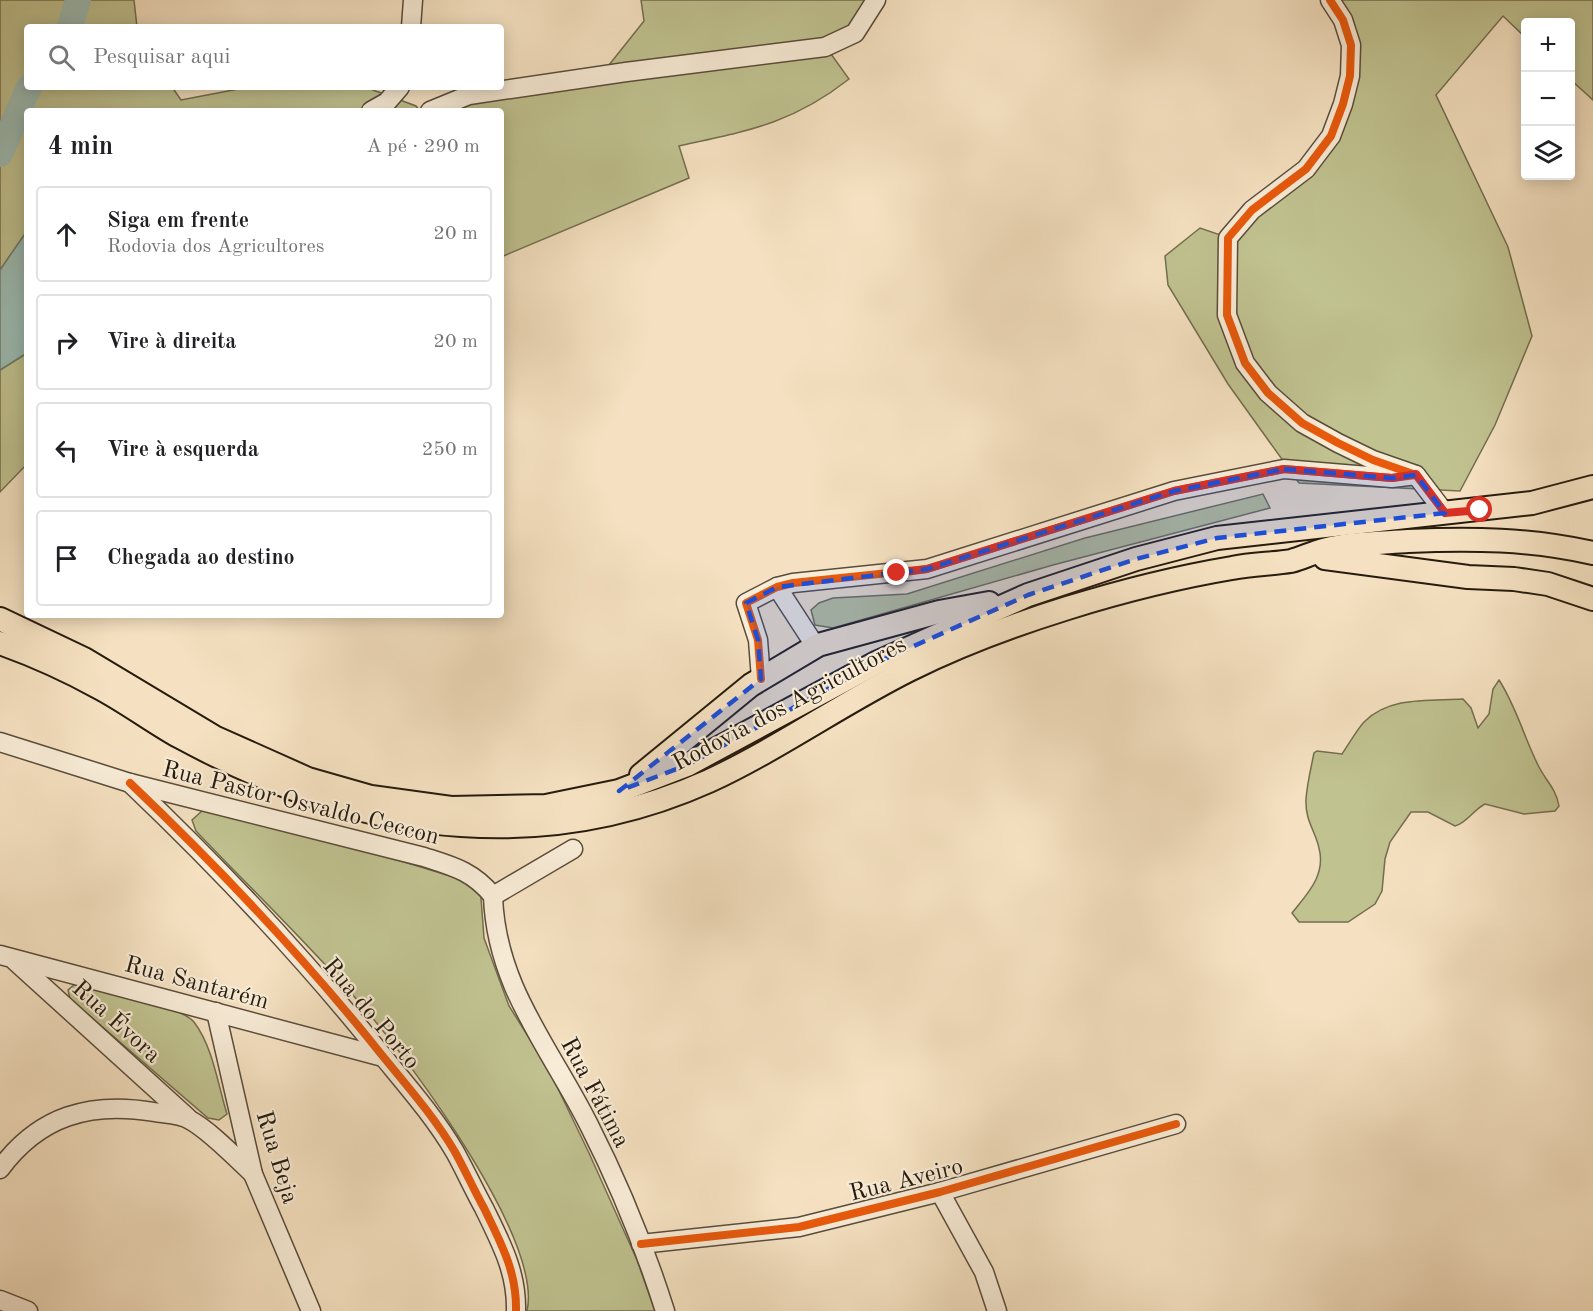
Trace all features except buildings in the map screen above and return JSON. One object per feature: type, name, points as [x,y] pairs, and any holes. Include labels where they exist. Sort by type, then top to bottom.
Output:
[{"type":"main road","name":"Rodovia dos Agricultores","points":[[0,619],[84,659],[214,737],[308,779],[371,797],[451,807],[546,806],[619,791],[687,765],[878,662],[1028,595],[1136,559],[1216,538],[1532,503],[1593,487]]},
{"type":"main road","name":"Rodovia dos Agricultores","points":[[0,643],[99,687],[177,735],[270,782],[333,804],[398,819],[461,825],[504,826],[595,819],[633,809],[708,781],[909,670],[945,654],[1062,611],[1180,579],[1233,568],[1293,560],[1324,550],[1370,543],[1471,538],[1545,543],[1593,553]]},
{"type":"main road","points":[[1293,560],[1333,558],[1468,577],[1514,579],[1548,584],[1593,599]]},
{"type":"main road","points":[[619,791],[761,679],[816,646],[939,612],[1028,595]]},
{"type":"street","points":[[411,24],[413,0]]},
{"type":"street","points":[[504,90],[825,47],[855,33],[876,0]]},
{"type":"street","points":[[1330,0],[1343,20],[1351,45],[1350,76],[1343,104],[1331,136],[1306,170],[1252,210],[1228,238],[1227,315],[1245,363],[1268,393],[1302,423],[1373,460],[1416,474],[1445,513]]},
{"type":"street","points":[[376,108],[387,102],[397,90]]},
{"type":"street","points":[[438,108],[481,93],[502,90]]},
{"type":"street","points":[[761,679],[758,640],[746,603],[777,587],[835,577],[927,569],[1174,491],[1284,469],[1392,478],[1416,474]]},
{"type":"street","points":[[777,587],[816,646]]},
{"type":"street","name":"Rua Pastor Osvaldo Ceccon","points":[[0,742],[130,783],[424,857],[457,868],[480,880],[493,896]]},
{"type":"street","name":"Rua do Porto","points":[[130,783],[202,850],[259,910],[430,1114],[454,1151],[512,1270],[516,1289],[516,1311]]},
{"type":"street","points":[[493,896],[573,849]]},
{"type":"street","name":"Rua Fátima","points":[[493,896],[499,950],[511,985],[590,1125],[641,1244],[665,1311]]},
{"type":"street","name":"Rua Santarém","points":[[6,956],[383,1057]]},
{"type":"street","name":"Rua Évora","points":[[6,956],[253,1174]]},
{"type":"street","name":"Rua Beja","points":[[216,1012],[253,1174],[311,1311]]},
{"type":"street","points":[[0,1169],[17,1148],[36,1131],[74,1113],[133,1108],[189,1119]]},
{"type":"street","name":"Rua Aveiro","points":[[641,1244],[800,1227],[940,1192],[1176,1124]]},
{"type":"street","points":[[940,1192],[984,1272],[997,1311]]},
{"type":"street","points":[[0,1300],[28,1311]]},
{"type":"highlighted area","points":[[1284,469],[1392,478],[1416,475],[1445,513],[1217,538],[1136,559],[1028,595],[878,662],[687,765],[619,791],[761,679],[758,640],[746,603],[777,587],[927,569],[1174,491]]},
{"type":"green space","points":[[0,0],[134,0],[137,24],[24,24],[24,90],[174,90],[181,100],[233,90],[373,90],[418,108],[24,108],[24,235],[0,270]]},
{"type":"green space","points":[[641,0],[876,0],[874,6],[826,47],[849,79],[828,94],[768,124],[679,146],[689,178],[504,256],[504,108],[444,108],[601,75],[644,21]]},
{"type":"green space","points":[[1330,0],[1593,0],[1593,100],[1575,84],[1575,18],[1521,18],[1521,33],[1503,16],[1436,95],[1508,247],[1532,336],[1495,425],[1460,491],[1299,483],[1228,384],[1168,285],[1165,256],[1200,228],[1229,238],[1306,169],[1350,76]]},
{"type":"green space","points":[[24,355],[24,467],[0,492],[0,370]]},
{"type":"green space","points":[[1263,494],[1270,508],[1053,565],[833,628],[815,625],[811,610],[819,603],[833,598],[907,594],[1085,538]]},
{"type":"green space","points":[[1499,680],[1538,765],[1555,794],[1559,806],[1555,811],[1524,814],[1485,804],[1455,826],[1428,812],[1411,812],[1390,842],[1385,859],[1382,891],[1375,904],[1348,922],[1299,922],[1292,913],[1314,883],[1321,858],[1306,807],[1314,753],[1317,751],[1342,754],[1364,722],[1374,714],[1398,704],[1410,702],[1463,699],[1471,708],[1478,728],[1489,714],[1493,689]]},
{"type":"green space","points":[[203,810],[358,848],[480,885],[484,938],[509,1006],[548,1068],[589,1153],[637,1260],[655,1311],[527,1311],[527,1280],[515,1242],[470,1154],[412,1069],[365,1009],[303,941],[196,831],[192,820]]},
{"type":"green space","points":[[76,983],[157,1004],[186,1016],[194,1022],[210,1054],[227,1114],[219,1120],[208,1118],[70,999],[68,990]]},
{"type":"water","points":[[24,235],[24,355],[0,370],[0,270]]},
{"type":"waterway","points":[[71,24],[78,0]]},
{"type":"waterway","points":[[0,154],[28,90]]},
{"type":"cycle path","points":[[1330,0],[1343,20],[1351,45],[1350,76],[1343,104],[1331,136],[1306,169],[1252,210],[1228,238],[1227,315],[1245,363],[1268,393],[1302,423],[1338,443],[1373,460],[1416,475],[1445,513]]},
{"type":"cycle path","points":[[761,679],[758,640],[746,603],[777,587],[793,583],[927,569],[1174,491],[1284,469],[1392,478],[1416,475]]},
{"type":"cycle path","points":[[130,783],[193,844],[283,939],[341,1005],[436,1122],[459,1159],[502,1246],[514,1283],[516,1311]]},
{"type":"cycle path","points":[[641,1244],[799,1227],[940,1192],[1176,1124]]},
{"type":"route","points":[[897,573],[927,569],[1174,491],[1284,469],[1392,478],[1416,474],[1445,513],[1480,510]]}]
